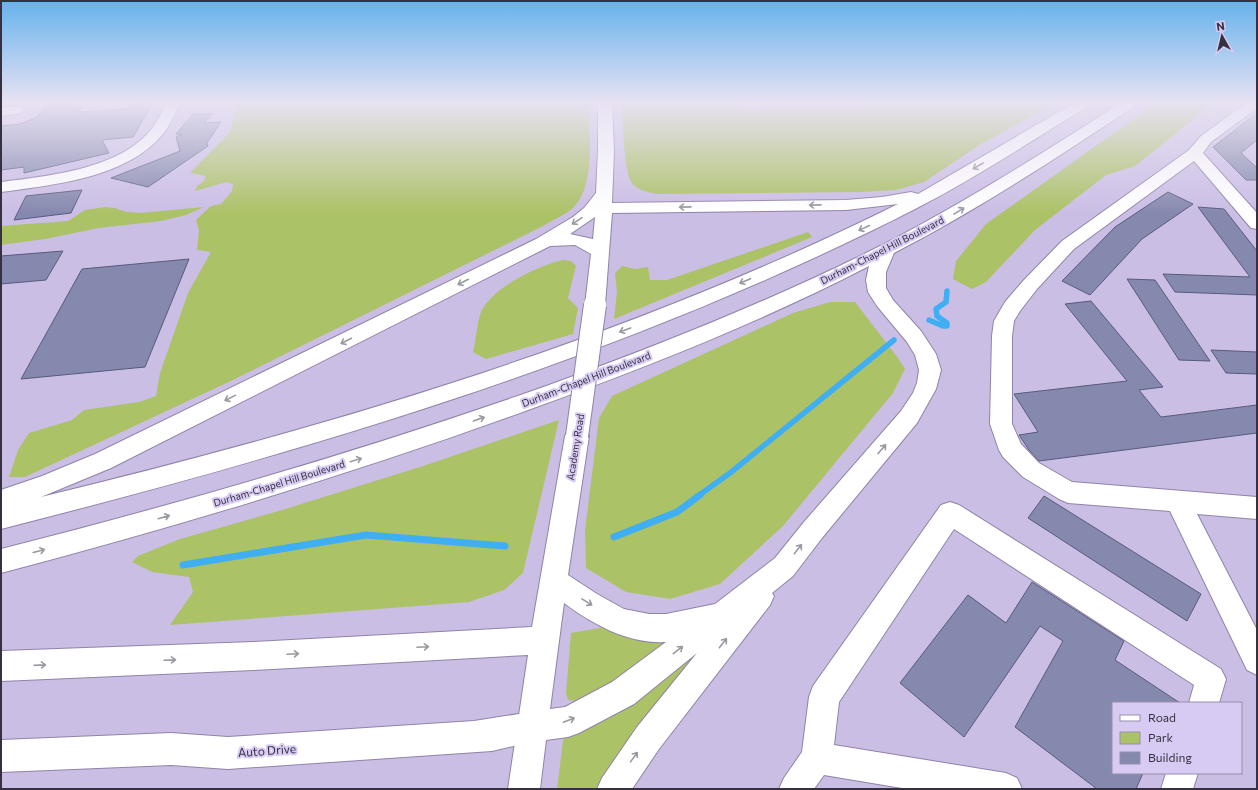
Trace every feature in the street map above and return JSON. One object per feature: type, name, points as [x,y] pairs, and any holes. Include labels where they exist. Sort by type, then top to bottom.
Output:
[{"type":"main road","points":[[1,187],[37,183],[76,175],[126,155],[149,140]]},
{"type":"main road","name":"Academy Road","points":[[524,789],[531,727],[544,640],[578,436],[595,305],[604,201],[606,140]]},
{"type":"main road","points":[[1,518],[117,490],[283,444],[463,388],[680,309],[787,264],[879,220],[937,190],[1022,140]]},
{"type":"main road","name":"Durham-Chapel Hill Boulevard","points":[[1,561],[137,525],[249,493],[482,418],[603,374],[798,293],[887,249],[972,203],[1072,140]]},
{"type":"main road","points":[[1205,140],[1195,153],[1068,245],[1030,285],[1012,307],[1004,321],[1002,336],[1001,424],[1011,450],[1031,470],[1068,492],[1257,508]]},
{"type":"main road","points":[[1195,153],[1257,224]]},
{"type":"main road","points":[[1,501],[51,483],[103,460],[542,243],[579,221],[604,201],[846,205],[882,202],[937,190]]},
{"type":"main road","points":[[542,243],[565,238],[577,239],[592,244],[600,252]]},
{"type":"main road","points":[[613,789],[648,738],[813,530],[909,417],[922,397],[928,380],[930,368],[926,357],[915,337],[882,300],[875,281],[876,274],[887,249]]},
{"type":"main road","points":[[1178,502],[1257,660]]},
{"type":"main road","points":[[795,789],[817,758],[824,697],[950,513],[1207,691]]},
{"type":"main road","name":"Auto Drive","points":[[1,756],[171,749],[228,753],[492,736],[531,727],[568,722],[622,693],[784,567]]},
{"type":"main road","points":[[554,581],[610,616],[649,628],[665,628],[722,615]]},
{"type":"main road","points":[[1,666],[254,656],[544,640]]},
{"type":"main road","points":[[817,758],[1006,789]]},
{"type":"main road","points":[[1177,789],[1182,774]]},
{"type":"green space","points":[[222,140],[590,140],[590,158],[585,186],[580,198],[573,208],[566,213],[543,226],[233,380],[25,477],[9,477],[18,450],[29,433],[72,420],[84,410],[139,402],[156,396],[160,373],[188,293],[211,252],[197,250],[199,230],[196,220],[211,206],[221,204],[232,191],[233,184],[227,182],[195,191],[197,186],[203,182],[206,176],[190,173]]},
{"type":"green space","points":[[624,140],[989,140],[924,182],[896,190],[860,192],[657,194],[643,191],[634,186],[629,178]]},
{"type":"green space","points":[[1104,140],[1168,140],[1135,166],[1106,175],[1035,230],[986,282],[972,289],[953,279],[956,261],[986,224]]},
{"type":"green space","points":[[105,207],[115,208],[126,212],[140,213],[204,207],[186,215],[161,221],[99,228],[45,239],[1,245],[1,226],[68,221],[85,210]]},
{"type":"green space","points":[[808,232],[812,237],[614,319],[617,292],[615,273],[622,266],[635,269],[648,267],[650,280],[667,280]]},
{"type":"green space","points":[[563,260],[571,261],[576,266],[568,298],[578,308],[573,334],[486,359],[473,352],[481,312],[495,294],[505,286],[529,272]]},
{"type":"green space","points":[[830,302],[855,302],[905,369],[893,393],[783,526],[720,584],[670,599],[626,592],[586,568],[585,530],[599,418],[612,396],[793,313]]},
{"type":"green space","points":[[559,420],[523,573],[504,590],[469,602],[170,625],[193,592],[189,577],[152,572],[132,562],[138,556],[180,539],[282,510],[423,466]]},
{"type":"green space","points":[[611,626],[678,633],[622,678],[576,701],[568,700],[566,693],[571,633]]},
{"type":"green space","points":[[707,641],[599,789],[557,789],[563,741],[566,735]]},
{"type":"building","points":[[1,140],[103,140],[102,140],[109,153],[24,173],[24,167],[1,170]]},
{"type":"building","points":[[177,140],[209,140],[207,143],[208,146],[148,187],[111,178],[180,151]]},
{"type":"building","points":[[1222,140],[1257,140],[1241,153],[1257,168],[1257,180],[1246,180],[1213,147]]},
{"type":"building","points":[[82,190],[71,213],[14,220],[26,196]]},
{"type":"building","points":[[1168,192],[1193,204],[1142,239],[1090,295],[1062,281],[1115,227]]},
{"type":"building","points":[[1198,207],[1224,209],[1257,251],[1257,295],[1175,292],[1163,274],[1250,277]]},
{"type":"building","points":[[63,251],[46,280],[1,284],[1,256]]},
{"type":"building","points":[[189,259],[145,367],[21,379],[82,269]]},
{"type":"building","points":[[1127,279],[1155,280],[1210,361],[1179,360]]},
{"type":"building","points":[[1091,301],[1163,387],[1139,390],[1161,417],[1257,405],[1257,433],[1039,461],[1029,450],[1019,435],[1038,432],[1014,394],[1127,381],[1065,304]]},
{"type":"building","points":[[1211,350],[1257,352],[1257,374],[1226,373]]},
{"type":"building","points":[[1044,496],[1201,594],[1187,621],[1028,518]]},
{"type":"building","points":[[1032,582],[1124,641],[1115,660],[1178,702],[1112,702],[1112,774],[1143,774],[1136,789],[1097,789],[1015,727],[1063,641],[1040,626],[964,737],[900,683],[968,595],[1006,623]]},
{"type":"waterway","points":[[929,320],[943,326],[947,326],[947,323],[937,316],[936,309],[946,302],[947,291]]},
{"type":"waterway","points":[[698,496],[730,473],[894,340]]},
{"type":"waterway","points":[[614,537],[677,512],[700,495]]},
{"type":"waterway","points":[[183,565],[366,535],[505,546]]}]
